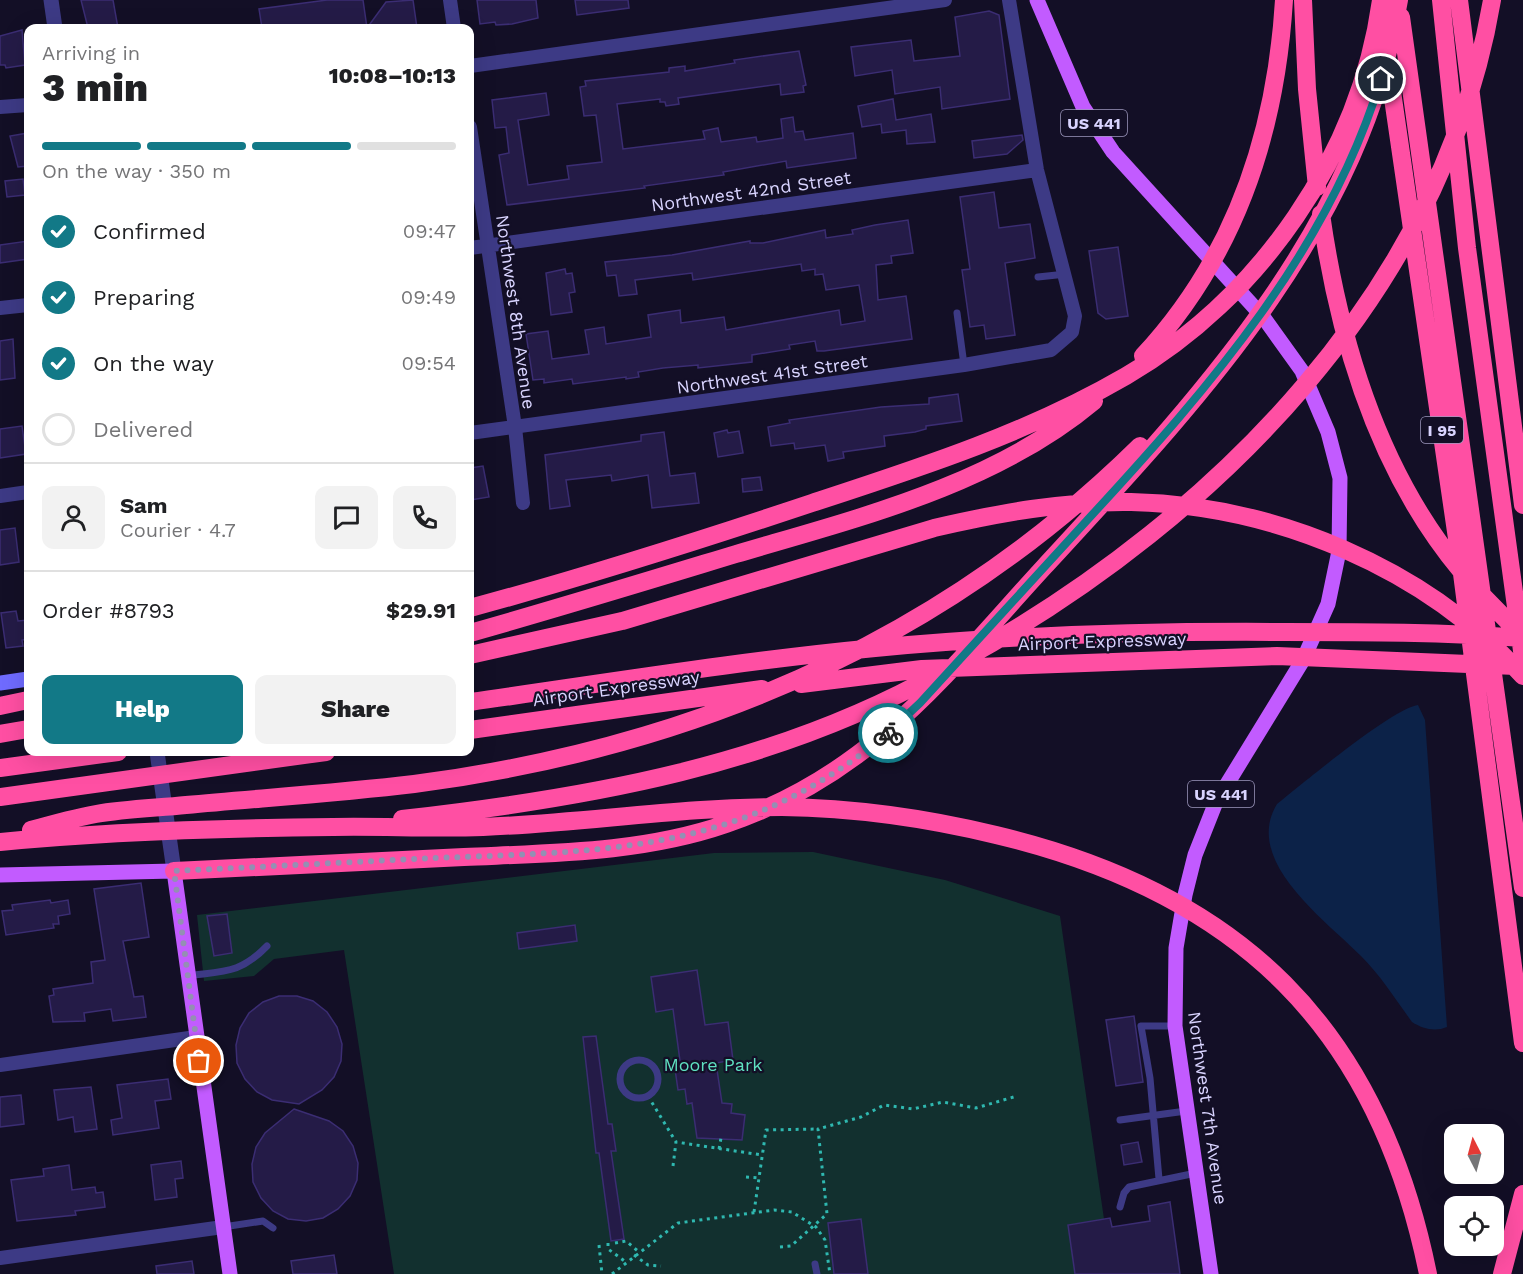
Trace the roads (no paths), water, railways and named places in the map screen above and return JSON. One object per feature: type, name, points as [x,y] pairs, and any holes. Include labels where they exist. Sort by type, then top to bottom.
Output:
[{"type":"highway","points":[[474,632],[807,534],[903,502],[1011,456],[1074,417],[1145,355],[1192,297],[1217,256],[1246,195],[1264,139],[1277,71],[1284,0]]},
{"type":"highway","points":[[1303,0],[1311,138],[1332,277],[1367,402],[1404,487],[1442,547],[1498,613],[1523,638]]},
{"type":"highway","points":[[474,607],[688,544],[910,470],[1004,435],[1082,400],[1128,375],[1167,349],[1236,288],[1285,232],[1306,201],[1340,139],[1353,109],[1372,49],[1380,0]]},
{"type":"highway","name":"I 95","points":[[1380,0],[1461,566],[1523,1043]]},
{"type":"highway","points":[[1399,0],[1483,588],[1523,888]]},
{"type":"highway","points":[[174,871],[505,855],[635,846],[693,834],[758,813],[795,796],[849,763],[920,703],[1168,432],[1218,371],[1286,280],[1340,179],[1375,100],[1388,57],[1399,0]]},
{"type":"highway","points":[[338,826],[486,810],[586,794],[705,767],[804,735],[926,681],[1009,634],[1078,589],[1150,533],[1226,469],[1289,405],[1358,317],[1396,261],[1435,185],[1472,82],[1492,0]]},
{"type":"highway","points":[[1460,4],[1523,505]]},
{"type":"highway","points":[[1441,7],[1462,196],[1523,658]]},
{"type":"highway","points":[[0,837],[97,814],[413,784],[556,760],[652,735],[749,701],[848,655],[954,594],[1040,533],[1091,492],[1218,371]]},
{"type":"highway","points":[[474,654],[622,621],[934,528],[981,517],[1066,504],[1132,502],[1183,506],[1239,516],[1307,536],[1356,556],[1428,595],[1486,641],[1523,676]]},
{"type":"highway","name":"Airport Expressway","points":[[474,701],[767,660],[875,648],[1032,636],[1384,632],[1523,638]]},
{"type":"highway","name":"Airport Expressway","points":[[474,729],[629,706],[922,669],[1277,656],[1523,666]]},
{"type":"highway","points":[[0,705],[24,701]]},
{"type":"highway","points":[[0,734],[24,730]]},
{"type":"highway","points":[[0,768],[83,756]]},
{"type":"highway","points":[[0,797],[298,756]]},
{"type":"highway","points":[[0,842],[97,833],[338,826],[432,829],[522,825],[721,808],[824,808],[903,816],[978,830],[1075,856],[1137,881],[1196,912],[1250,953],[1316,1018],[1354,1071],[1372,1103],[1403,1177],[1428,1274]]},
{"type":"highway","points":[[1502,1274],[1523,1194]]},
{"type":"main road","name":"Northwest 7th Avenue","points":[[1037,0],[1083,107],[1113,152],[1264,318],[1302,371],[1328,432],[1340,478],[1340,539],[1335,576],[1317,633],[1278,702],[1226,784],[1196,855],[1178,929],[1174,986],[1175,1026],[1211,1274]]},
{"type":"main road","points":[[0,683],[24,680]]},
{"type":"main road","points":[[0,875],[174,871],[230,1274]]},
{"type":"street","points":[[51,0],[54,24]]},
{"type":"street","points":[[450,0],[453,24]]},
{"type":"street","points":[[474,65],[945,0]]},
{"type":"street","points":[[1009,0],[1037,170],[1066,274]]},
{"type":"street","points":[[0,107],[24,105]]},
{"type":"street","name":"Northwest 8th Avenue","points":[[474,153],[515,427],[523,503]]},
{"type":"street","name":"Northwest 42nd Street","points":[[474,247],[1037,170]]},
{"type":"street","name":"Northwest 41st Street","points":[[474,432],[964,365],[1051,350],[1072,332],[1075,316],[1066,274]]},
{"type":"street","points":[[0,308],[24,305]]},
{"type":"street","points":[[0,496],[24,493]]},
{"type":"street","points":[[158,756],[174,871]]},
{"type":"street","points":[[0,1065],[196,1037]]},
{"type":"street","points":[[0,1258],[223,1227]]},
{"type":"lane","points":[[1038,277],[1066,274]]},
{"type":"lane","points":[[957,313],[964,365]]},
{"type":"lane","points":[[188,976],[239,969],[251,962],[267,946]]},
{"type":"lane","points":[[1159,1179],[1151,1116],[1150,1078],[1141,1026],[1175,1026]]},
{"type":"lane","points":[[631,1062],[649,1063],[657,1072],[658,1084],[648,1096],[632,1097],[623,1089],[620,1077],[631,1062]]},
{"type":"lane","points":[[1120,1120],[1186,1112]]},
{"type":"lane","points":[[1120,1207],[1124,1193],[1129,1187],[1196,1173]]},
{"type":"lane","points":[[223,1227],[263,1221],[273,1228]]},
{"type":"lane","points":[[815,1264],[816,1274]]},
{"type":"water","points":[[1418,705],[1425,720],[1447,1027],[1438,1029],[1425,1028],[1412,1022],[1361,956],[1310,908],[1293,888],[1279,868],[1271,847],[1269,825],[1277,804],[1369,732],[1406,709]]},
{"type":"park label","name":"Moore Park","points":[[713,1064]]}]
